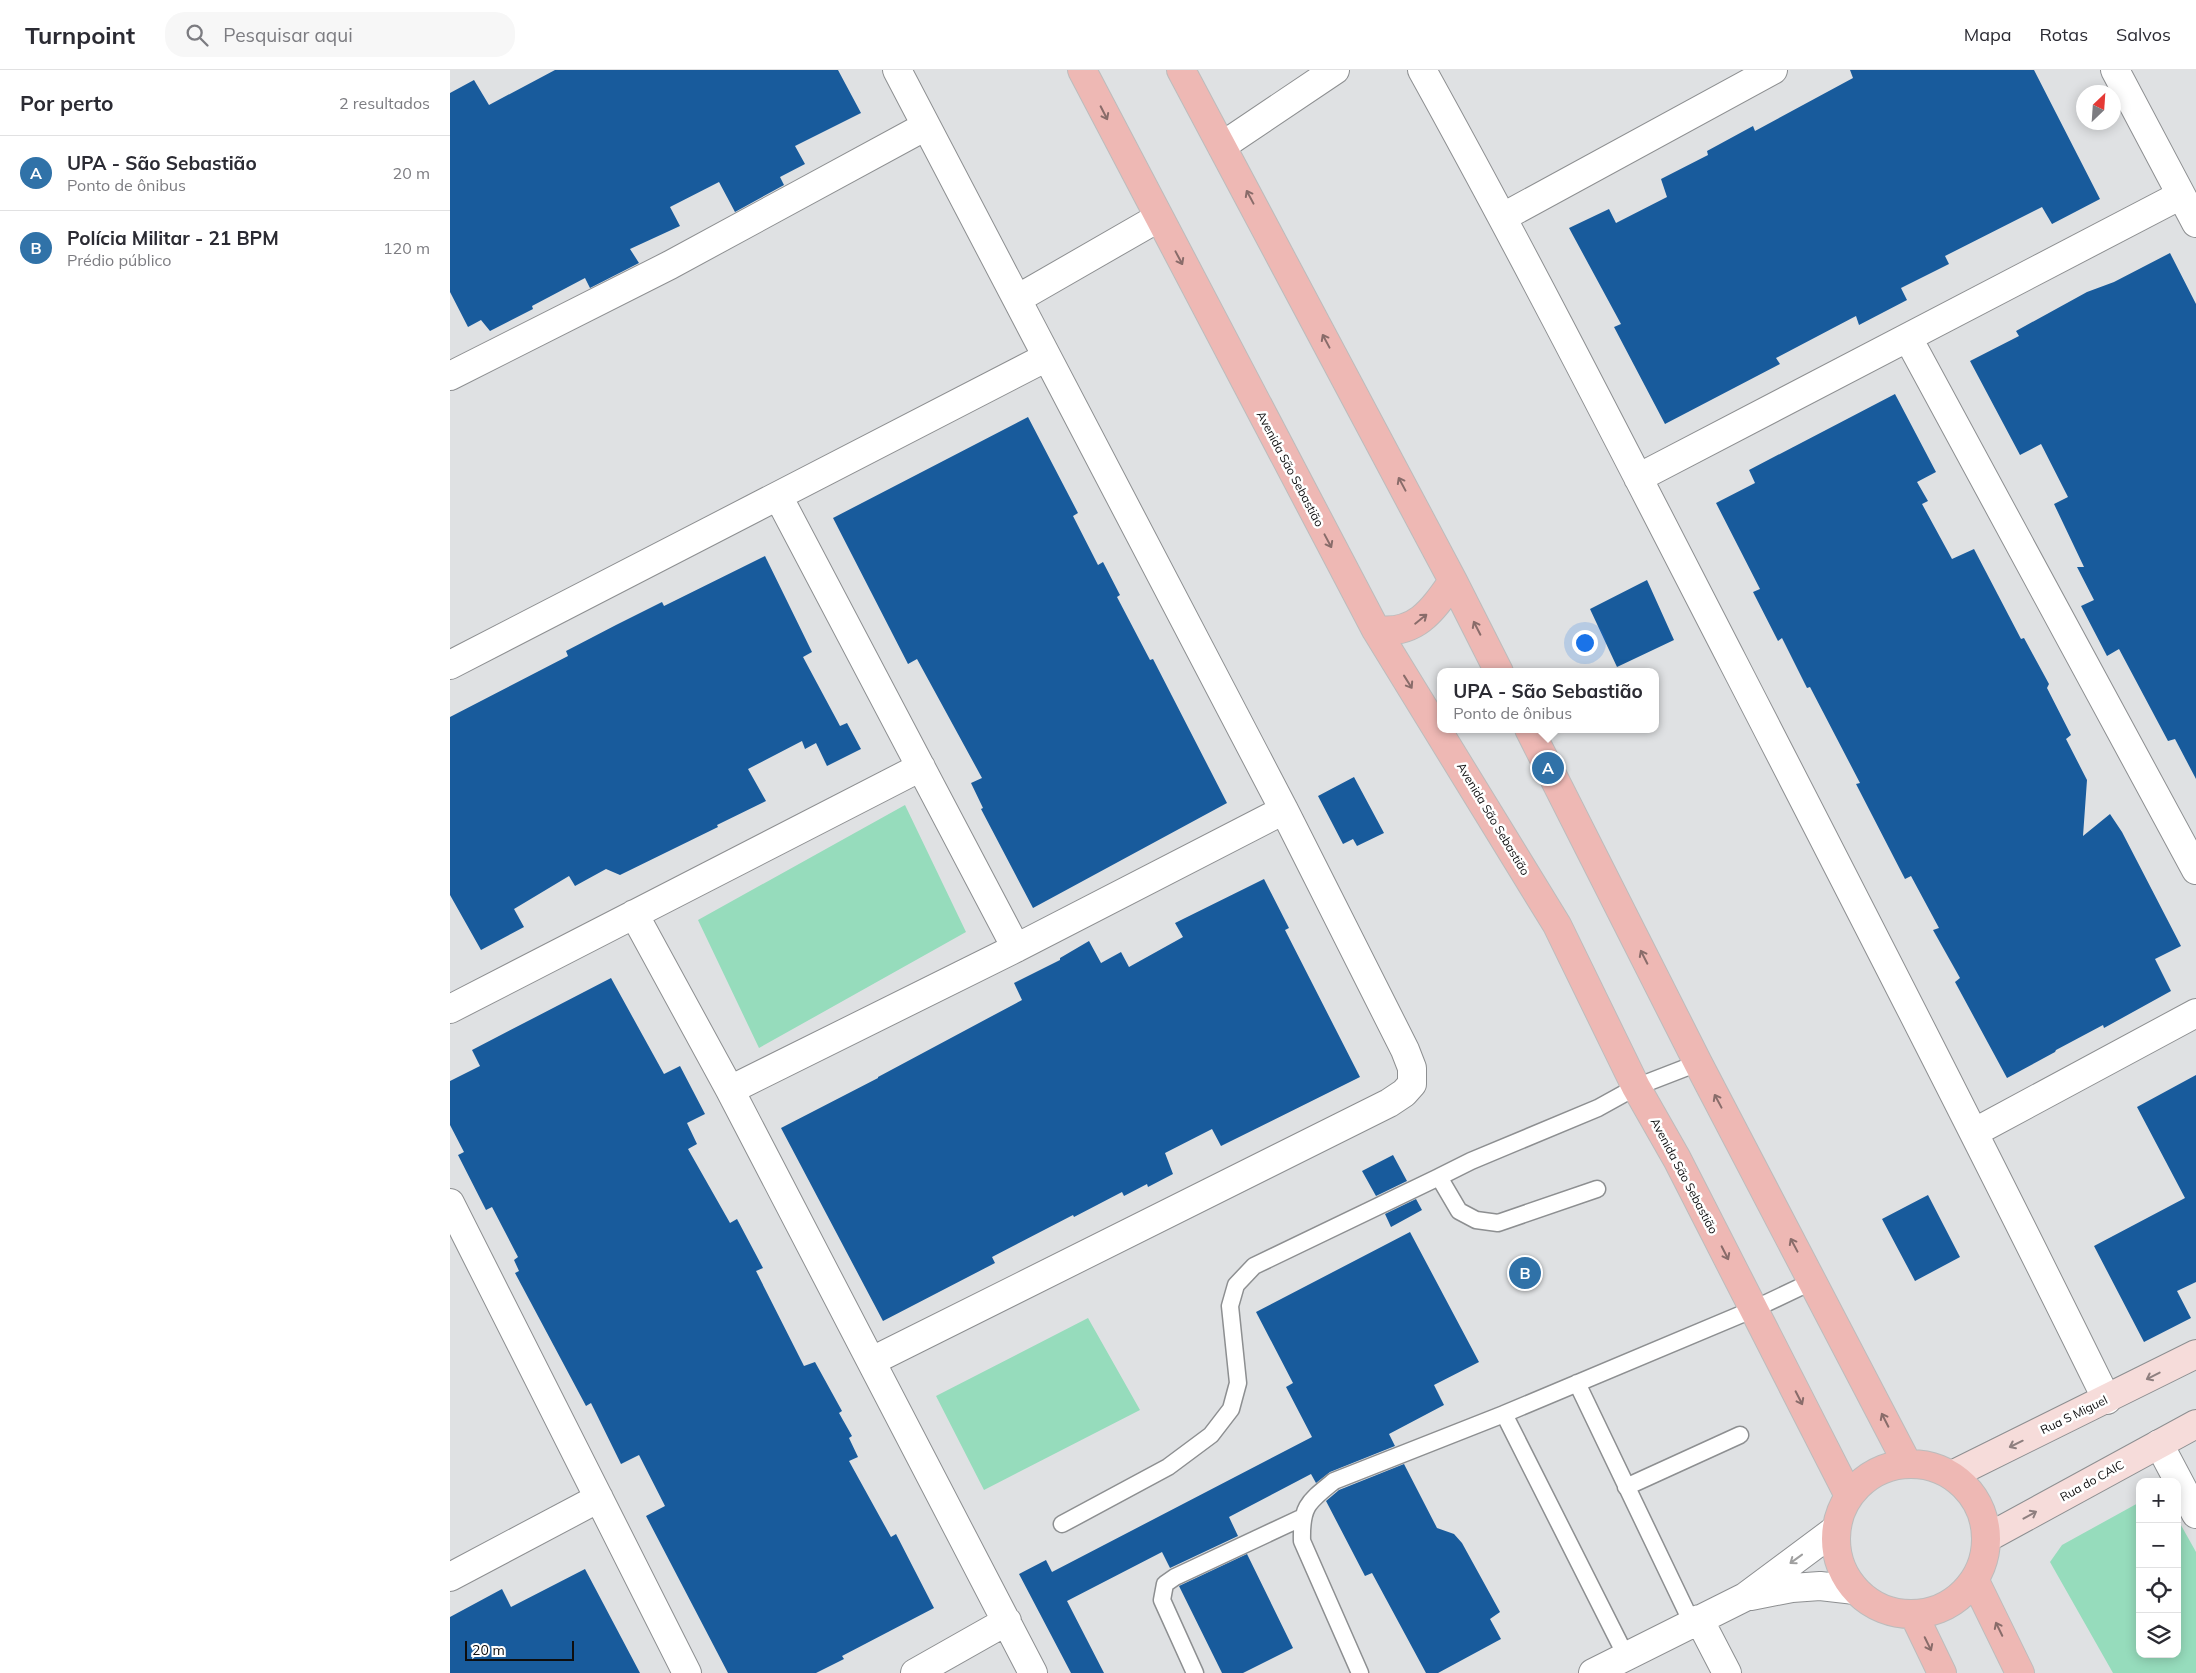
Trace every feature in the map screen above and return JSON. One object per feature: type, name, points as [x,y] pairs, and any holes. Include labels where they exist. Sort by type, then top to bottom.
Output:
[{"type":"main road","name":"Avenida São Sebastião","points":[[1082,70],[1158,218],[1376,630],[1437,729]]},
{"type":"main road","points":[[1181,70],[1498,668]]},
{"type":"main road","points":[[1376,630],[1391,632],[1417,624],[1430,612],[1453,581]]},
{"type":"main road","name":"Avenida São Sebastião","points":[[1439,733],[1557,925],[1636,1087],[1677,1159],[1849,1496]]},
{"type":"main road","points":[[1531,733],[1698,1063],[1814,1282],[1907,1464]]},
{"type":"main road","points":[[1907,1464],[1930,1466],[1952,1475],[1978,1502],[1987,1538],[1984,1561],[1975,1581],[1949,1605],[1914,1615],[1882,1610],[1855,1590],[1839,1562],[1835,1530],[1840,1512],[1849,1496],[1874,1473],[1907,1464]]},
{"type":"main road","points":[[1975,1581],[2020,1673]]},
{"type":"main road","points":[[1914,1615],[1942,1673]]},
{"type":"street","points":[[872,1361],[1389,1103],[1404,1093],[1412,1084],[1412,1068],[1405,1050],[1284,810],[897,70]]},
{"type":"street","points":[[1222,146],[1335,70]]},
{"type":"street","points":[[1422,70],[1503,217],[1975,1132],[2107,1400]]},
{"type":"street","points":[[1503,217],[1773,70]]},
{"type":"street","points":[[2115,70],[2196,223]]},
{"type":"street","points":[[450,376],[670,265],[926,126]]},
{"type":"street","points":[[1638,478],[2181,195]]},
{"type":"street","points":[[1017,299],[1158,218]]},
{"type":"street","points":[[1908,338],[2196,870]]},
{"type":"street","points":[[450,665],[1047,357]]},
{"type":"street","points":[[778,496],[1016,948]]},
{"type":"street","points":[[450,1010],[921,767]]},
{"type":"street","points":[[730,1090],[1016,948],[1284,810]]},
{"type":"street","points":[[634,914],[730,1090],[1033,1673]]},
{"type":"street","points":[[1975,1132],[2196,1013]]},
{"type":"street","points":[[450,1203],[687,1673]]},
{"type":"street","name":"Rua S Miguel","points":[[1952,1475],[2107,1400],[2196,1354]]},
{"type":"street","name":"Rua do CAIC","points":[[1987,1538],[2196,1424]]},
{"type":"street","points":[[2159,1444],[2196,1514]]},
{"type":"street","points":[[450,1576],[599,1498]]},
{"type":"street","points":[[1593,1673],[1745,1597],[1835,1530]]},
{"type":"street","points":[[1745,1597],[1792,1588],[1820,1586],[1855,1590]]},
{"type":"street","points":[[916,1673],[1007,1621]]},
{"type":"street","points":[[1696,1621],[1727,1673]]},
{"type":"lane","points":[[1062,1524],[1168,1467],[1210,1436],[1231,1409],[1238,1383],[1230,1306],[1236,1285],[1254,1266],[1471,1160],[1598,1108],[1636,1087],[1698,1063]]},
{"type":"lane","points":[[1439,1177],[1460,1211],[1476,1220],[1498,1223],[1596,1189]]},
{"type":"lane","points":[[1360,1673],[1302,1541],[1301,1518],[1311,1500],[1334,1481],[1504,1414],[1814,1282]]},
{"type":"lane","points":[[1577,1383],[1626,1487],[1696,1621]]},
{"type":"lane","points":[[1504,1414],[1626,1656]]},
{"type":"lane","points":[[1626,1487],[1740,1435]]},
{"type":"lane","points":[[1195,1673],[1162,1600],[1165,1584],[1175,1576],[1301,1518]]},
{"type":"green space","points":[[905,805],[966,932],[759,1048],[698,920]]},
{"type":"green space","points":[[1088,1318],[1140,1410],[984,1490],[936,1396]]},
{"type":"green space","points":[[2136,1504],[2136,1658],[2181,1658],[2181,1525],[2196,1552],[2196,1673],[2113,1673],[2050,1562],[2062,1545]]},
{"type":"building","points":[[555,70],[838,70],[861,113],[795,146],[805,164],[780,177],[784,185],[735,212],[719,182],[670,207],[680,226],[630,249],[639,263],[590,288],[585,278],[532,306],[533,309],[490,331],[481,320],[468,327],[450,292],[450,93],[474,80],[489,105]]},
{"type":"building","points":[[1850,70],[2034,70],[2100,199],[2052,224],[2042,207],[1945,256],[1949,264],[1901,288],[1907,300],[1859,325],[1856,316],[1776,358],[1780,364],[1665,424],[1614,327],[1621,324],[1569,228],[1609,209],[1616,223],[1667,197],[1661,179],[1708,155],[1707,151],[1753,126],[1755,131],[1853,78]]},
{"type":"building","points":[[2170,253],[2196,304],[2196,779],[2175,739],[2168,741],[2119,649],[2107,656],[2081,606],[2094,600],[2077,567],[2084,567],[2054,504],[2068,497],[2041,444],[2020,455],[1970,361],[2019,336],[2016,331],[2087,292],[2114,282]]},
{"type":"building","points":[[1895,394],[1936,472],[1917,482],[1928,501],[1922,504],[1952,559],[1974,549],[2021,639],[2024,638],[2049,684],[2047,688],[2071,735],[2066,739],[2087,780],[2083,836],[2110,814],[2122,832],[2181,946],[2155,959],[2171,991],[2104,1028],[2103,1025],[2007,1078],[1955,982],[1960,978],[1933,930],[1939,928],[1911,876],[1905,879],[1856,784],[1860,783],[1810,687],[1807,688],[1782,638],[1778,641],[1753,592],[1760,589],[1716,503],[1755,483],[1749,470]]},
{"type":"building","points":[[1028,417],[1078,513],[1073,516],[1098,565],[1103,562],[1120,595],[1117,597],[1150,660],[1153,659],[1227,803],[1033,908],[981,809],[983,808],[971,783],[982,778],[917,659],[908,664],[833,518]]},
{"type":"building","points":[[765,556],[812,652],[803,657],[840,726],[847,723],[861,749],[827,766],[816,743],[805,749],[802,741],[748,769],[766,801],[620,875],[606,869],[575,886],[569,876],[514,909],[524,927],[481,950],[450,895],[450,717],[568,656],[566,651],[616,625],[662,602],[664,606]]},
{"type":"building","points":[[1647,580],[1674,640],[1617,667],[1590,609]]},
{"type":"building","points":[[1354,777],[1384,833],[1357,846],[1353,839],[1343,844],[1318,796]]},
{"type":"building","points":[[1264,879],[1289,928],[1285,930],[1360,1077],[1221,1146],[1212,1129],[1165,1153],[1173,1174],[1148,1187],[1147,1184],[1124,1196],[1122,1192],[1074,1217],[1073,1215],[992,1257],[995,1263],[883,1321],[781,1128],[1022,1000],[1014,983],[1060,960],[1060,958],[1089,941],[1101,963],[1121,952],[1129,967],[1183,937],[1175,923]]},
{"type":"building","points":[[611,978],[664,1074],[680,1066],[705,1114],[687,1123],[697,1144],[688,1149],[730,1223],[737,1219],[763,1268],[756,1271],[804,1366],[815,1362],[842,1411],[839,1413],[852,1436],[849,1438],[858,1457],[849,1461],[891,1537],[896,1534],[934,1608],[842,1656],[844,1659],[816,1673],[728,1673],[646,1516],[665,1506],[639,1455],[621,1464],[591,1403],[586,1406],[515,1273],[519,1271],[514,1260],[518,1257],[492,1207],[486,1210],[458,1155],[464,1152],[450,1125],[450,1081],[480,1066],[472,1050]]},
{"type":"building","points":[[2196,1075],[2196,1282],[2177,1291],[2191,1318],[2144,1342],[2094,1246],[2185,1198],[2137,1107]]},
{"type":"building","points":[[1393,1155],[1407,1181],[1376,1196],[1362,1171]]},
{"type":"building","points":[[1928,1195],[1960,1257],[1915,1281],[1882,1219]]},
{"type":"building","points":[[1416,1199],[1422,1210],[1391,1227],[1385,1214]]},
{"type":"building","points":[[1410,1232],[1479,1362],[1434,1385],[1444,1405],[1389,1434],[1395,1446],[1330,1472],[1316,1483],[1311,1474],[1229,1517],[1238,1536],[1170,1568],[1162,1552],[1067,1601],[1104,1673],[1071,1673],[1019,1574],[1046,1560],[1052,1572],[1312,1437],[1286,1387],[1293,1383],[1256,1312]]},
{"type":"building","points":[[1404,1464],[1437,1528],[1454,1534],[1462,1543],[1500,1612],[1490,1619],[1501,1639],[1438,1673],[1426,1673],[1372,1573],[1365,1576],[1326,1501],[1339,1490]]},
{"type":"building","points":[[1247,1554],[1293,1648],[1243,1673],[1222,1673],[1179,1586]]},
{"type":"building","points":[[585,1569],[640,1673],[450,1673],[450,1617],[502,1589],[511,1607]]},
{"type":"place","name":"UPA - São Sebastião","points":[[1548,768]]},
{"type":"place","name":"Polícia Militar - 21 BPM","points":[[1525,1273]]}]
